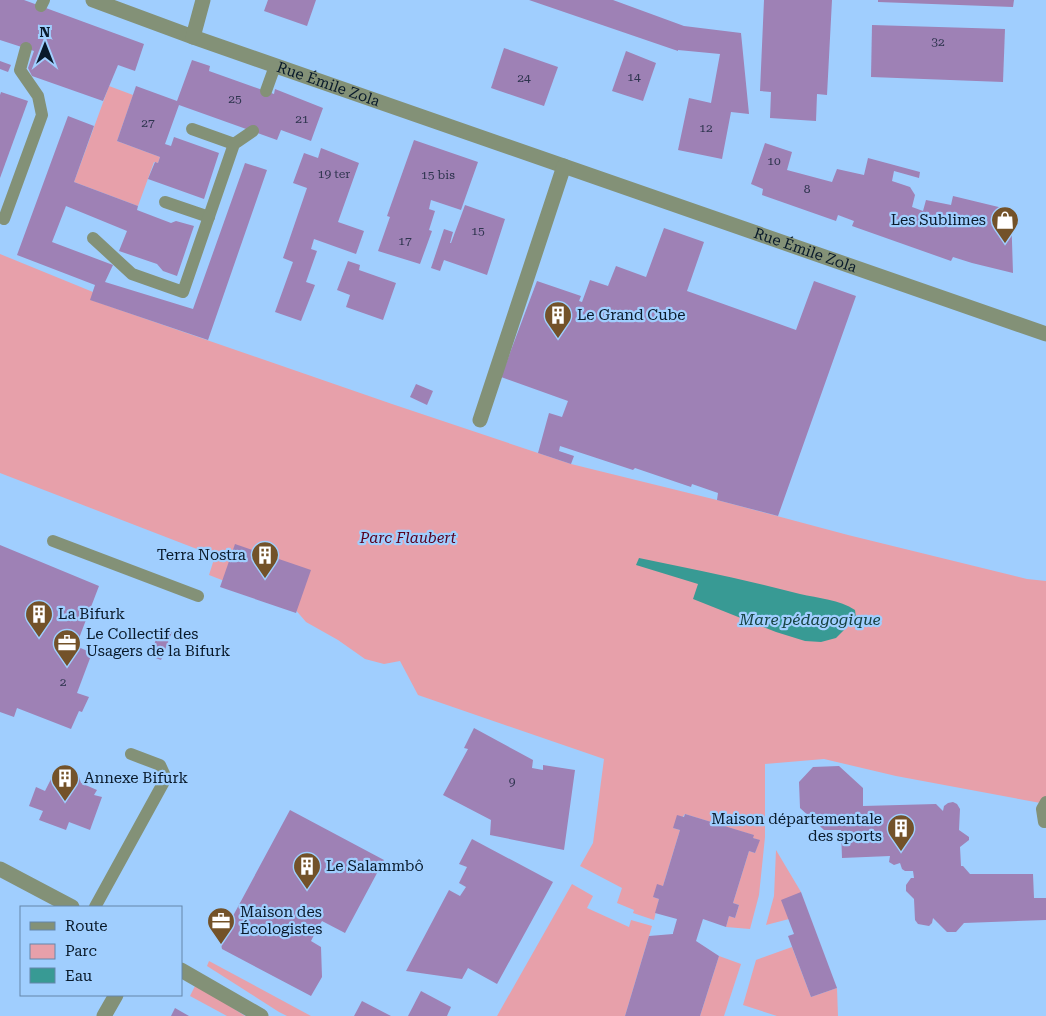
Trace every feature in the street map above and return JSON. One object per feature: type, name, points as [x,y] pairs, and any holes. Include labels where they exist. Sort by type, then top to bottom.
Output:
[{"type":"street","name":"Rue Émile Zola","points":[[94,0],[275,66],[1046,334]]},
{"type":"street","points":[[193,37],[203,0]]},
{"type":"street","points":[[480,420],[564,166]]},
{"type":"street","points":[[0,869],[70,906]]},
{"type":"street","points":[[182,971],[262,1016]]},
{"type":"street","points":[[104,1016],[115,996]]},
{"type":"lane","points":[[4,219],[42,115],[38,96],[20,70],[26,48]]},
{"type":"lane","points":[[266,91],[275,66]]},
{"type":"lane","points":[[192,129],[234,144]]},
{"type":"lane","points":[[93,238],[132,274],[183,292],[234,144],[253,131]]},
{"type":"lane","points":[[165,202],[209,217]]},
{"type":"lane","points":[[53,542],[198,596]]},
{"type":"lane","points":[[96,906],[166,778],[160,765],[131,754]]},
{"type":"lane","points":[[1044,822],[1042,809],[1046,802]]},
{"type":"green space","points":[[109,86],[133,95],[117,141],[160,157],[158,163],[154,162],[138,206],[74,182]]},
{"type":"green space","name":"Parc Flaubert","points":[[0,254],[93,292],[91,300],[571,464],[848,535],[1027,579],[1046,581],[1046,804],[896,776],[824,759],[765,764],[765,837],[759,895],[750,929],[726,927],[729,916],[735,918],[739,905],[733,903],[749,851],[755,853],[759,840],[753,838],[753,835],[685,814],[673,828],[680,830],[663,886],[653,897],[659,899],[654,920],[633,913],[634,910],[617,903],[622,888],[580,866],[593,843],[604,759],[418,695],[400,661],[384,664],[365,659],[338,640],[306,622],[294,608],[209,575],[215,556],[0,473]]},
{"type":"green space","points":[[776,850],[801,892],[789,919],[766,925],[774,896]]},
{"type":"green space","points":[[572,884],[593,896],[587,908],[629,927],[631,920],[652,926],[625,1016],[497,1016]]},
{"type":"green space","points":[[792,947],[811,997],[837,988],[838,1016],[777,1016],[743,1005],[756,960]]},
{"type":"green space","points":[[719,956],[741,964],[724,1016],[700,1016]]},
{"type":"green space","points":[[209,961],[311,1016],[287,1016],[279,1012],[207,966]]},
{"type":"green space","points":[[196,984],[245,1016],[227,1016],[190,996]]},
{"type":"water","name":"Mare pédagogique","points":[[639,558],[836,602],[855,610],[856,618],[836,638],[821,642],[805,641],[776,632],[693,599],[698,584],[636,565]]},
{"type":"building","points":[[0,0],[24,0],[144,44],[135,71],[118,65],[103,101],[32,76],[28,68],[34,51],[0,40]]},
{"type":"building","points":[[268,0],[316,0],[307,26],[264,11]]},
{"type":"building","points":[[529,0],[613,0],[684,26],[741,33],[749,114],[731,112],[722,159],[678,150],[689,98],[711,103],[720,54],[678,51]]},
{"type":"building","points":[[764,0],[832,0],[827,95],[817,94],[816,121],[770,118],[771,92],[760,91]]},
{"type":"building","points":[[878,0],[1014,0],[1013,7],[878,2]]},
{"type":"building","points":[[872,25],[1005,29],[1003,82],[871,77]]},
{"type":"building","points":[[504,48],[558,67],[544,106],[491,88]]},
{"type":"building","points":[[626,51],[656,63],[643,101],[612,91]]},
{"type":"building","points":[[192,60],[210,66],[209,71],[274,94],[275,89],[323,108],[311,141],[281,130],[277,140],[179,105],[165,144],[171,146],[174,137],[219,153],[204,199],[148,179],[155,162],[158,163],[160,157],[117,141],[136,86],[177,101]]},
{"type":"building","points":[[0,61],[11,65],[8,72],[0,69]]},
{"type":"building","points":[[1,92],[28,101],[0,178],[0,95]]},
{"type":"building","points":[[68,116],[94,126],[74,182],[138,206],[137,210],[171,223],[176,221],[194,226],[177,276],[163,271],[157,264],[119,251],[127,231],[66,206],[52,242],[113,265],[105,282],[193,309],[245,163],[267,170],[208,340],[90,300],[95,285],[17,255]]},
{"type":"building","points":[[414,140],[478,162],[461,210],[431,200],[429,209],[435,211],[429,230],[432,231],[420,264],[378,251],[390,217],[387,216]]},
{"type":"building","points":[[765,143],[792,152],[787,170],[832,182],[837,169],[864,175],[868,158],[920,172],[919,178],[894,171],[892,181],[910,187],[915,195],[912,207],[923,211],[926,200],[951,205],[953,196],[1011,210],[1013,273],[953,257],[951,261],[852,226],[854,221],[838,215],[836,221],[762,195],[763,189],[751,184]]},
{"type":"building","points":[[321,148],[359,163],[338,222],[364,231],[356,254],[314,239],[311,249],[317,251],[306,282],[315,285],[301,321],[275,312],[293,262],[283,258],[307,188],[293,183],[304,153],[318,158]]},
{"type":"building","points":[[465,205],[505,219],[487,275],[444,260],[440,271],[431,268],[444,229],[453,232],[451,243]]},
{"type":"building","points":[[664,228],[704,242],[687,291],[796,330],[814,281],[856,296],[778,516],[717,500],[718,493],[692,484],[691,487],[560,446],[559,451],[574,456],[571,464],[538,453],[549,413],[562,417],[568,401],[501,377],[537,281],[581,296],[579,301],[582,302],[590,280],[608,286],[616,266],[646,277]]},
{"type":"building","points":[[348,261],[360,265],[359,270],[396,283],[383,320],[346,307],[350,295],[337,290]]},
{"type":"building","points":[[416,384],[433,391],[427,405],[410,397]]},
{"type":"building","name":"Terra Nostra","points":[[235,544],[311,570],[296,613],[220,587]]},
{"type":"building","name":"La Bifurk","points":[[0,545],[99,586],[76,646],[92,653],[77,693],[89,697],[82,712],[79,711],[71,729],[17,708],[14,717],[0,712]]},
{"type":"building","points":[[160,628],[172,632],[161,660],[150,656]]},
{"type":"building","points":[[474,728],[533,760],[532,768],[543,770],[543,765],[575,770],[564,850],[490,835],[491,820],[443,795],[468,749],[464,748]]},
{"type":"building","name":"Maison départementale des sports","points":[[839,766],[863,788],[863,806],[936,804],[943,811],[944,806],[948,803],[953,802],[957,804],[960,809],[959,830],[969,837],[969,840],[960,847],[961,866],[970,874],[1033,874],[1034,898],[1046,898],[1046,920],[964,923],[956,932],[947,932],[933,918],[929,926],[918,924],[915,920],[914,899],[906,891],[906,885],[911,878],[914,878],[913,871],[905,871],[900,863],[894,865],[889,862],[890,856],[842,858],[841,830],[824,830],[800,808],[799,782],[813,767]]},
{"type":"building","name":"Annexe Bifurk","points":[[72,774],[79,777],[81,783],[97,790],[94,795],[102,797],[90,830],[69,822],[66,830],[39,820],[43,811],[29,806],[36,787],[45,791],[51,779],[61,783],[64,776]]},
{"type":"building","name":"Le Salammbô","points":[[290,810],[384,860],[345,933],[322,921],[316,931],[311,941],[321,947],[322,977],[311,996],[222,949],[220,940]]},
{"type":"building","points":[[685,814],[754,835],[753,838],[760,840],[755,853],[749,851],[733,903],[739,905],[735,918],[729,916],[726,927],[703,919],[696,941],[719,956],[700,1016],[625,1016],[649,936],[673,934],[677,919],[655,913],[659,899],[653,897],[657,884],[663,886],[680,830],[673,828],[677,815],[684,817]]},
{"type":"building","points":[[472,839],[553,882],[497,984],[468,968],[462,979],[406,971],[449,890],[460,896],[466,887],[459,883],[467,867],[459,864]]},
{"type":"building","points":[[801,892],[837,988],[811,997],[788,936],[794,934],[781,900]]},
{"type":"building","points":[[421,991],[451,1007],[447,1016],[408,1016]]},
{"type":"building","points":[[362,1001],[391,1016],[354,1016]]},
{"type":"building","points":[[175,1008],[189,1016],[171,1016]]},
{"type":"place","name":"Les Sublimes","points":[[1005,244]]},
{"type":"place","name":"Le Grand Cube","points":[[558,339]]},
{"type":"place","name":"Terra Nostra","points":[[265,579]]},
{"type":"place","name":"La Bifurk","points":[[39,638]]},
{"type":"place","name":"Le Collectif des Usagers de la Bifurk","points":[[67,667]]},
{"type":"place","name":"Annexe Bifurk","points":[[65,802]]},
{"type":"place","name":"Maison départementale des sports","points":[[901,852]]},
{"type":"place","name":"Le Salammbô","points":[[307,890]]},
{"type":"place","name":"Maison des Écologistes","points":[[221,945]]}]
